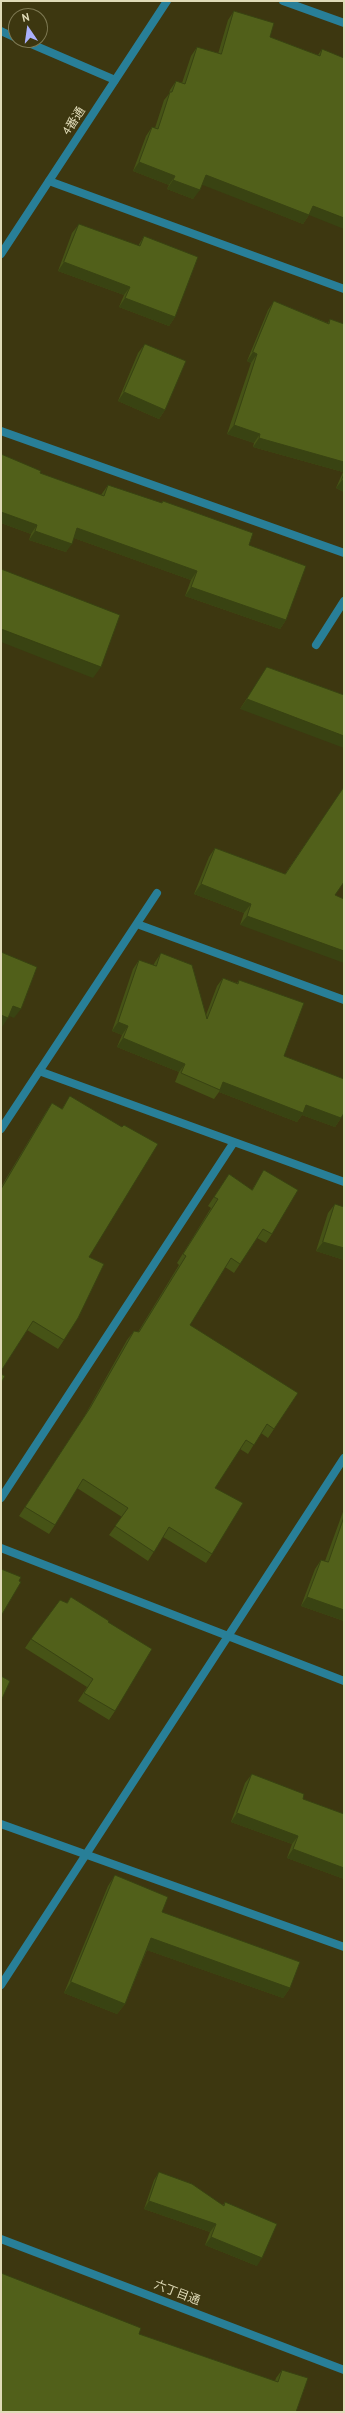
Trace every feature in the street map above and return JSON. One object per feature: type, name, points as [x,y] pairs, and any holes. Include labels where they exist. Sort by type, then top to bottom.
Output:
[{"type":"street","name":"4番通","points":[[1,254],[167,1]]},
{"type":"street","points":[[283,1],[344,23]]},
{"type":"street","points":[[41,48],[115,80]]},
{"type":"street","points":[[49,181],[344,289]]},
{"type":"street","points":[[1,431],[344,553]]},
{"type":"street","points":[[316,644],[344,601]]},
{"type":"street","points":[[1,1129],[157,893]]},
{"type":"street","points":[[136,924],[344,1000]]},
{"type":"street","points":[[39,1072],[344,1182]]},
{"type":"street","points":[[1,1498],[234,1142]]},
{"type":"street","points":[[1,1985],[344,1458]]},
{"type":"street","points":[[1,1548],[344,1681]]},
{"type":"street","points":[[1,1824],[85,1856],[344,1948]]},
{"type":"street","name":"六丁目通","points":[[1,2239],[344,2370]]},
{"type":"building","points":[[234,11],[274,23],[270,37],[320,56],[322,49],[344,58],[344,218],[313,206],[309,215],[206,175],[200,190],[173,180],[175,176],[139,162],[152,127],[158,129],[170,92],[172,92],[176,81],[185,84],[197,47],[221,54]]},
{"type":"building","points":[[79,224],[140,246],[144,236],[198,257],[175,317],[125,298],[130,287],[64,262]]},
{"type":"building","points":[[274,301],[329,324],[330,319],[344,324],[344,462],[259,438],[260,434],[234,425],[257,354],[253,352]]},
{"type":"building","points":[[145,344],[186,361],[165,410],[124,392]]},
{"type":"building","points":[[1,454],[41,471],[40,473],[104,496],[108,485],[162,503],[163,501],[253,533],[249,545],[306,566],[286,620],[191,587],[197,571],[77,528],[72,544],[35,531],[37,525],[1,512]]},
{"type":"building","points":[[1,569],[120,615],[101,667],[1,629]]},
{"type":"building","points":[[267,667],[344,695],[344,736],[247,699]]},
{"type":"building","points":[[344,787],[344,882],[335,895],[344,899],[344,951],[247,916],[251,904],[201,884],[215,848],[285,874]]},
{"type":"building","points":[[1,952],[37,967],[21,1009],[13,1006],[8,1018],[1,1015]]},
{"type":"building","points":[[161,953],[192,965],[207,1019],[223,978],[238,984],[239,980],[304,1003],[284,1056],[344,1079],[344,1113],[341,1118],[306,1105],[303,1113],[223,1082],[220,1090],[181,1073],[185,1064],[123,1038],[128,1026],[118,1022],[139,960],[156,966]]},
{"type":"building","points":[[70,1096],[122,1127],[124,1125],[158,1144],[89,1257],[104,1264],[78,1318],[64,1340],[33,1321],[1,1371],[1,1189],[52,1103],[62,1109]]},
{"type":"building","points":[[264,1170],[298,1190],[272,1234],[263,1229],[240,1264],[231,1258],[190,1325],[298,1393],[274,1429],[267,1424],[254,1445],[246,1440],[215,1488],[243,1503],[212,1554],[169,1527],[154,1552],[115,1526],[128,1508],[83,1479],[55,1525],[25,1507],[90,1408],[134,1331],[139,1332],[186,1256],[183,1254],[218,1199],[214,1197],[229,1174],[252,1190]]},
{"type":"building","points":[[335,1204],[344,1207],[344,1248],[323,1242]]},
{"type":"building","points":[[1,1374],[5,1376],[1,1383]]},
{"type":"building","points":[[344,1517],[344,1610],[307,1597],[321,1560],[328,1562]]},
{"type":"building","points":[[1,1569],[21,1577],[19,1581],[21,1582],[1,1616]]},
{"type":"building","points":[[71,1597],[152,1649],[115,1711],[84,1693],[93,1679],[31,1639],[60,1600],[67,1603]]},
{"type":"building","points":[[1,1676],[10,1681],[1,1701]]},
{"type":"building","points":[[252,1774],[304,1794],[303,1799],[344,1814],[344,1868],[293,1849],[298,1836],[237,1813]]},
{"type":"building","points":[[115,1875],[168,1897],[162,1912],[300,1962],[290,1988],[151,1938],[125,2004],[71,1982]]},
{"type":"building","points":[[159,2172],[192,2184],[224,2206],[225,2202],[277,2224],[262,2258],[211,2237],[216,2224],[149,2201]]},
{"type":"building","points":[[1,2273],[141,2328],[139,2334],[278,2382],[282,2370],[308,2378],[296,2412],[1,2412]]}]
